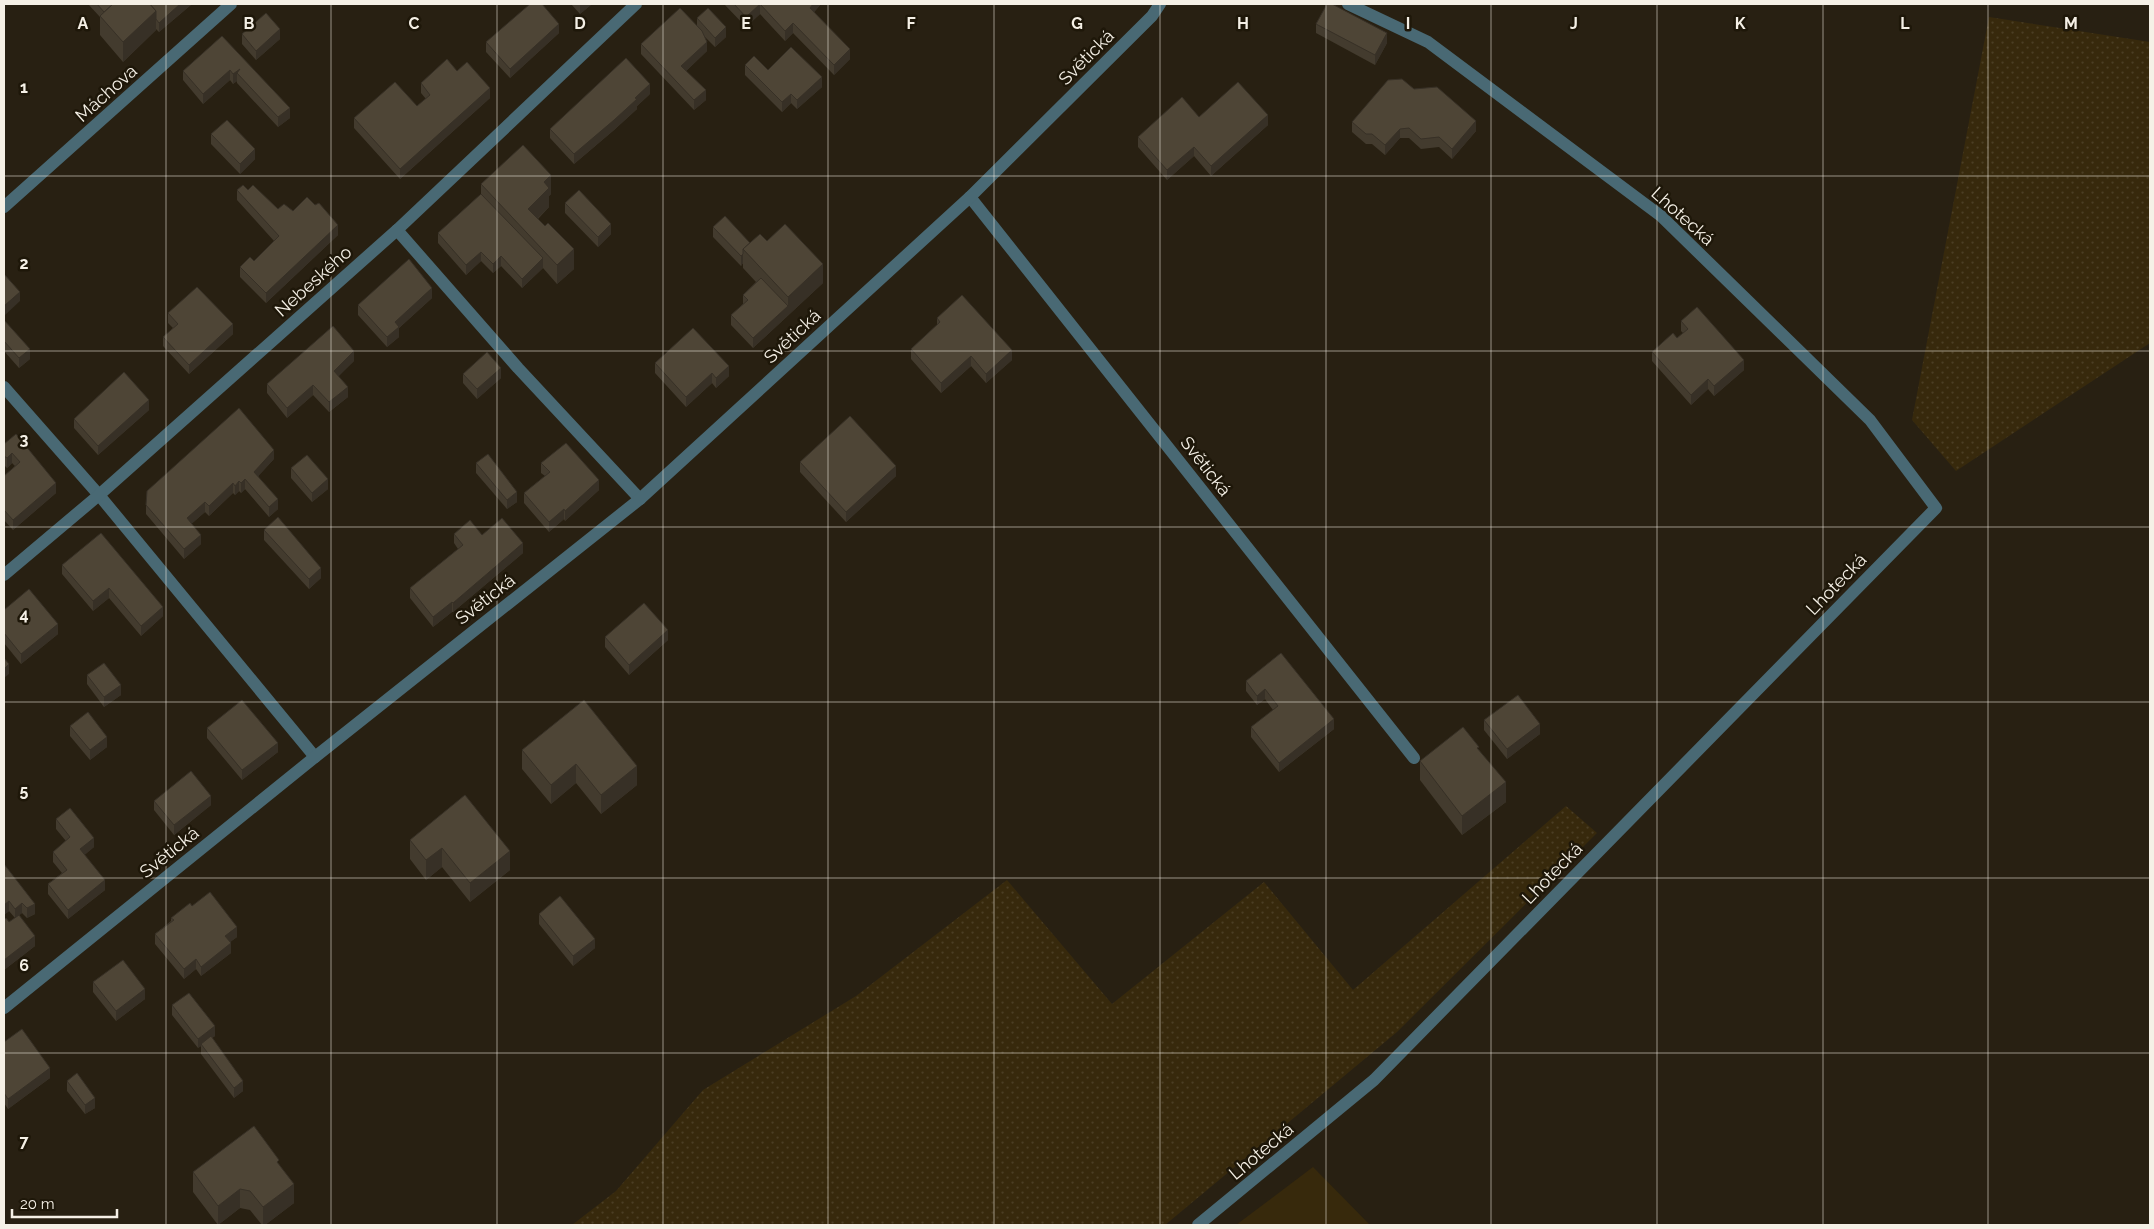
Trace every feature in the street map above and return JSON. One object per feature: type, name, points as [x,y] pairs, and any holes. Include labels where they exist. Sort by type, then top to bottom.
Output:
[{"type":"street","name":"Máchova","points":[[4,207],[231,4]]},
{"type":"street","name":"Nebeského","points":[[4,575],[99,495],[397,230],[636,4]]},
{"type":"street","name":"Světická","points":[[4,1008],[315,757],[640,500],[970,197],[1152,16],[1160,4]]},
{"type":"street","name":"Lhotecká","points":[[1198,1225],[1374,1080],[1936,508],[1870,420],[1661,216],[1428,42],[1348,4]]},
{"type":"street","name":"Světická","points":[[970,197],[1414,758]]},
{"type":"street","points":[[397,230],[518,368],[640,500]]},
{"type":"street","points":[[4,387],[99,495],[315,757]]},
{"type":"shaded area","points":[[1989,17],[2150,42],[2150,343],[1956,471],[1912,420]]},
{"type":"shaded area","points":[[1566,806],[1597,833],[1397,1032],[1165,1225],[572,1225],[616,1191],[703,1090],[856,996],[1007,880],[1112,1004],[1264,882],[1353,990]]},
{"type":"shaded area","points":[[1313,1167],[1370,1225],[1236,1225]]},
{"type":"building","points":[[97,4],[113,4],[104,12]]},
{"type":"building","points":[[113,4],[150,4],[156,11],[123,42],[100,16]]},
{"type":"building","points":[[150,4],[180,4],[159,23],[156,19],[156,11]]},
{"type":"building","points":[[530,4],[542,4],[559,24],[510,69],[486,42]]},
{"type":"building","points":[[734,4],[760,4],[746,17]]},
{"type":"building","points":[[760,4],[813,4],[810,8],[850,49],[834,65],[793,23],[785,31]]},
{"type":"building","points":[[1327,4],[1332,4],[1387,33],[1375,55],[1316,24]]},
{"type":"building","points":[[680,8],[702,31],[707,42],[681,66],[706,90],[694,100],[641,44]]},
{"type":"building","points":[[708,8],[726,27],[715,38],[697,18]]},
{"type":"building","points":[[266,13],[280,29],[256,51],[242,34]]},
{"type":"building","points":[[222,36],[290,108],[278,117],[237,73],[240,69],[233,74],[230,70],[203,94],[183,71]]},
{"type":"building","points":[[791,47],[822,77],[797,100],[791,94],[782,102],[745,65],[754,56],[768,70]]},
{"type":"building","points":[[626,58],[650,84],[635,98],[637,99],[574,154],[550,129]]},
{"type":"building","points":[[447,59],[457,71],[467,62],[490,88],[400,169],[354,118],[395,82],[417,106],[430,95],[421,83]]},
{"type":"building","points":[[1402,79],[1414,89],[1437,87],[1476,121],[1452,149],[1439,137],[1421,139],[1409,128],[1400,129],[1385,145],[1372,134],[1366,134],[1352,122],[1388,80]]},
{"type":"building","points":[[1238,82],[1268,115],[1211,166],[1194,147],[1167,170],[1138,137],[1182,97],[1199,117]]},
{"type":"building","points":[[227,120],[255,149],[240,164],[211,134]]},
{"type":"building","points":[[523,145],[551,175],[544,182],[549,188],[528,209],[545,226],[548,223],[574,249],[557,265],[481,184]]},
{"type":"building","points":[[243,185],[248,190],[253,185],[278,209],[284,204],[293,211],[307,197],[315,205],[319,203],[338,225],[266,293],[240,267],[250,257],[254,261],[279,236],[237,190]]},
{"type":"building","points":[[579,190],[611,224],[598,237],[565,203]]},
{"type":"building","points":[[481,194],[543,258],[522,279],[501,256],[493,264],[481,252],[466,265],[438,233]]},
{"type":"building","points":[[725,216],[750,243],[743,249],[741,256],[713,227]]},
{"type":"building","points":[[785,224],[823,264],[788,297],[743,249],[760,234],[767,241]]},
{"type":"building","points":[[409,259],[432,288],[395,322],[399,327],[387,337],[358,305]]},
{"type":"building","points":[[4,274],[20,292],[4,306]]},
{"type":"building","points":[[761,278],[788,306],[753,338],[731,315],[748,300],[743,295]]},
{"type":"building","points":[[197,287],[233,324],[189,365],[163,337],[178,324],[168,313]]},
{"type":"building","points":[[962,295],[1012,350],[986,374],[971,356],[941,383],[911,349],[940,322],[937,318]]},
{"type":"building","points":[[1697,307],[1744,360],[1714,386],[1708,379],[1691,395],[1652,352],[1673,333],[1677,338],[1688,329],[1681,321]]},
{"type":"building","points":[[4,320],[30,349],[19,358],[4,341]]},
{"type":"building","points":[[333,326],[354,351],[334,371],[348,387],[329,402],[313,385],[287,408],[267,384]]},
{"type":"building","points":[[693,328],[729,366],[716,378],[712,373],[686,397],[655,363]]},
{"type":"building","points":[[487,352],[501,368],[477,389],[463,374]]},
{"type":"building","points":[[124,372],[149,400],[98,446],[74,419]]},
{"type":"building","points":[[239,408],[274,450],[254,472],[278,499],[269,507],[245,479],[241,483],[239,481],[235,486],[233,483],[209,506],[205,502],[187,518],[201,535],[184,549],[146,505],[147,491]]},
{"type":"building","points":[[850,416],[896,466],[846,512],[800,462]]},
{"type":"building","points":[[16,434],[56,483],[13,520],[4,510],[4,476],[20,462],[12,453],[7,458],[4,456],[4,444]]},
{"type":"building","points":[[566,443],[599,480],[565,511],[564,509],[549,522],[524,493],[550,472],[541,463]]},
{"type":"building","points":[[488,454],[517,492],[507,500],[476,463]]},
{"type":"building","points":[[307,455],[328,479],[312,493],[291,468]]},
{"type":"building","points":[[278,517],[321,568],[309,579],[264,530]]},
{"type":"building","points":[[502,518],[523,543],[453,603],[433,617],[410,588],[463,545],[454,534],[470,520],[482,535]]},
{"type":"building","points":[[101,533],[163,607],[141,626],[109,588],[93,601],[62,565]]},
{"type":"building","points":[[29,589],[58,624],[21,654],[4,633],[4,610]]},
{"type":"building","points":[[644,603],[668,630],[629,665],[605,637]]},
{"type":"building","points":[[1281,653],[1334,719],[1279,763],[1251,727],[1278,706],[1265,689],[1257,696],[1246,681]]},
{"type":"building","points":[[4,658],[9,664],[4,669]]},
{"type":"building","points":[[104,663],[121,685],[104,697],[87,675]]},
{"type":"building","points":[[1518,695],[1540,724],[1507,749],[1484,720]]},
{"type":"building","points":[[242,700],[278,743],[242,770],[207,728]]},
{"type":"building","points":[[584,700],[637,766],[601,795],[576,764],[551,785],[522,750]]},
{"type":"building","points":[[88,712],[107,737],[90,750],[70,726]]},
{"type":"building","points":[[1463,727],[1479,747],[1477,748],[1506,782],[1462,816],[1420,761]]},
{"type":"building","points":[[191,771],[211,796],[174,825],[154,801]]},
{"type":"building","points":[[465,795],[510,851],[470,883],[442,848],[426,860],[410,840]]},
{"type":"building","points":[[70,808],[94,838],[80,849],[105,880],[68,910],[48,884],[67,870],[53,852],[70,837],[56,819]]},
{"type":"building","points":[[4,864],[35,904],[27,908],[22,903],[15,909],[9,901],[4,905]]},
{"type":"building","points":[[210,892],[237,927],[225,936],[231,943],[201,967],[196,959],[184,969],[155,934],[174,920],[171,918],[190,903],[192,906]]},
{"type":"building","points":[[560,896],[595,939],[573,956],[539,914]]},
{"type":"building","points":[[19,915],[35,936],[4,960],[4,920],[6,918],[9,922]]},
{"type":"building","points":[[123,960],[145,989],[116,1011],[93,982]]},
{"type":"building","points":[[189,993],[215,1026],[198,1039],[172,1005]]},
{"type":"building","points":[[22,1029],[50,1068],[8,1099],[4,1093],[4,1042]]},
{"type":"building","points":[[211,1036],[243,1081],[234,1088],[201,1044]]},
{"type":"building","points":[[77,1073],[95,1098],[85,1105],[67,1081]]},
{"type":"building","points":[[254,1126],[279,1160],[277,1162],[294,1184],[263,1207],[250,1191],[240,1189],[218,1206],[193,1172]]}]
